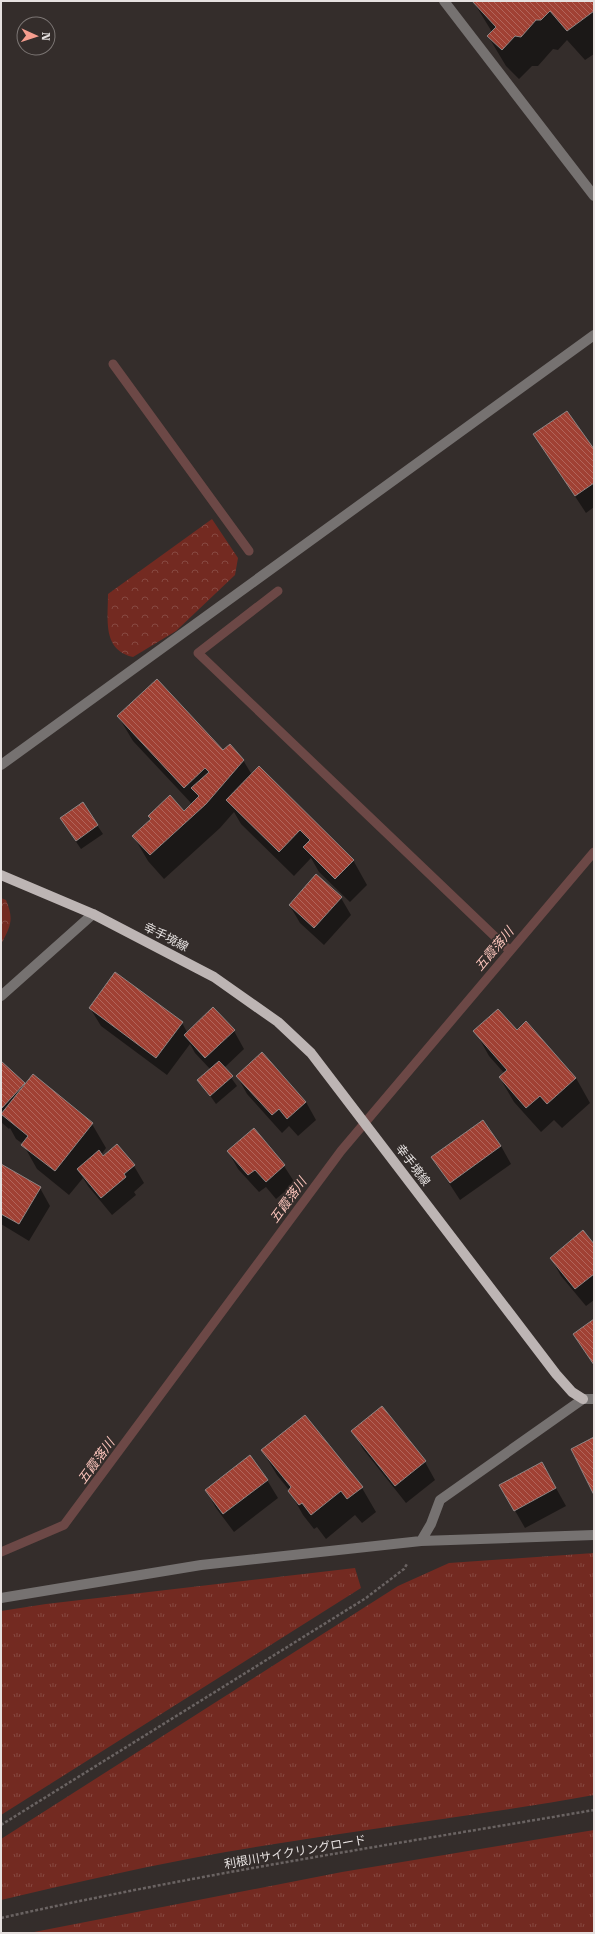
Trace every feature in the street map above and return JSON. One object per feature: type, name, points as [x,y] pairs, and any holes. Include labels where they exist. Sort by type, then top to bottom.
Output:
[{"type":"main road","name":"幸手境線","points":[[1,875],[93,914],[214,977],[278,1022],[311,1053],[556,1374],[572,1392],[583,1399]]},
{"type":"street","points":[[444,1],[594,196]]},
{"type":"street","points":[[1,765],[594,335]]},
{"type":"street","points":[[1,996],[93,914]]},
{"type":"street","points":[[421,1541],[431,1524],[440,1500],[583,1399],[594,1398]]},
{"type":"street","points":[[1,1598],[201,1565],[421,1541],[594,1535]]},
{"type":"path","points":[[1,1825],[366,1598],[404,1569],[421,1541]]},
{"type":"path","name":"利根川サイクリングロード","points":[[1,1918],[78,1901],[195,1879],[594,1810]]},
{"type":"green space","points":[[212,519],[238,558],[235,575],[176,631],[133,657],[123,653],[116,648],[111,641],[108,623],[108,594]]},
{"type":"green space","points":[[1,898],[6,900],[11,918],[9,927],[1,944]]},
{"type":"green space","points":[[594,1553],[594,1795],[544,1804],[243,1849],[73,1883],[1,1900],[1,1839],[398,1586],[449,1563]]},
{"type":"green space","points":[[355,1568],[361,1588],[1,1815],[1,1611],[46,1604]]},
{"type":"green space","points":[[594,1830],[594,1933],[29,1933],[342,1872]]},
{"type":"building","points":[[472,1],[594,1],[594,11],[567,31],[550,11],[541,20],[536,20],[521,37],[515,36],[502,50],[487,36],[496,27]]},
{"type":"building","points":[[567,411],[594,449],[594,483],[575,496],[533,434]]},
{"type":"building","points":[[157,679],[223,750],[230,744],[244,760],[206,804],[150,855],[132,836],[151,819],[148,816],[170,795],[184,811],[199,796],[191,788],[209,772],[205,768],[184,788],[117,716]]},
{"type":"building","points":[[259,766],[354,860],[335,879],[303,847],[310,840],[300,830],[279,852],[226,800]]},
{"type":"building","points":[[83,802],[98,825],[76,841],[60,818]]},
{"type":"building","points":[[316,874],[342,897],[314,928],[289,905]]},
{"type":"building","points":[[115,972],[183,1022],[156,1058],[89,1008]]},
{"type":"building","points":[[213,1007],[235,1030],[205,1058],[184,1035]]},
{"type":"building","points":[[498,1009],[517,1030],[526,1021],[576,1078],[547,1104],[540,1096],[526,1108],[499,1077],[507,1070],[473,1031]]},
{"type":"building","points":[[262,1052],[306,1102],[287,1119],[279,1109],[272,1115],[236,1076]]},
{"type":"building","points":[[1,1061],[25,1083],[1,1109]]},
{"type":"building","points":[[219,1061],[233,1076],[210,1096],[197,1080]]},
{"type":"building","points":[[33,1074],[93,1123],[55,1171],[21,1145],[28,1136],[1,1114]]},
{"type":"building","points":[[483,1120],[501,1146],[450,1183],[431,1157]]},
{"type":"building","points":[[254,1128],[285,1165],[266,1182],[255,1170],[248,1175],[227,1151]]},
{"type":"building","points":[[117,1144],[135,1165],[124,1174],[126,1177],[101,1198],[77,1169],[99,1150],[103,1156]]},
{"type":"building","points":[[1,1164],[41,1187],[19,1224],[1,1214]]},
{"type":"building","points":[[583,1230],[594,1244],[594,1274],[575,1289],[550,1258]]},
{"type":"building","points":[[594,1319],[594,1365],[573,1334]]},
{"type":"building","points":[[382,1406],[426,1461],[395,1486],[351,1431]]},
{"type":"building","points":[[305,1415],[363,1487],[347,1499],[341,1491],[311,1515],[302,1503],[299,1505],[288,1491],[291,1487],[261,1450]]},
{"type":"building","points":[[594,1437],[594,1495],[571,1449]]},
{"type":"building","points":[[250,1455],[268,1480],[223,1514],[205,1490]]},
{"type":"building","points":[[542,1462],[556,1488],[514,1511],[499,1485]]},
{"type":"waterway","points":[[113,364],[249,551]]},
{"type":"waterway","points":[[278,591],[198,653],[510,951]]},
{"type":"waterway","name":"五霞落川","points":[[1,1552],[64,1525],[341,1151],[594,852]]}]
